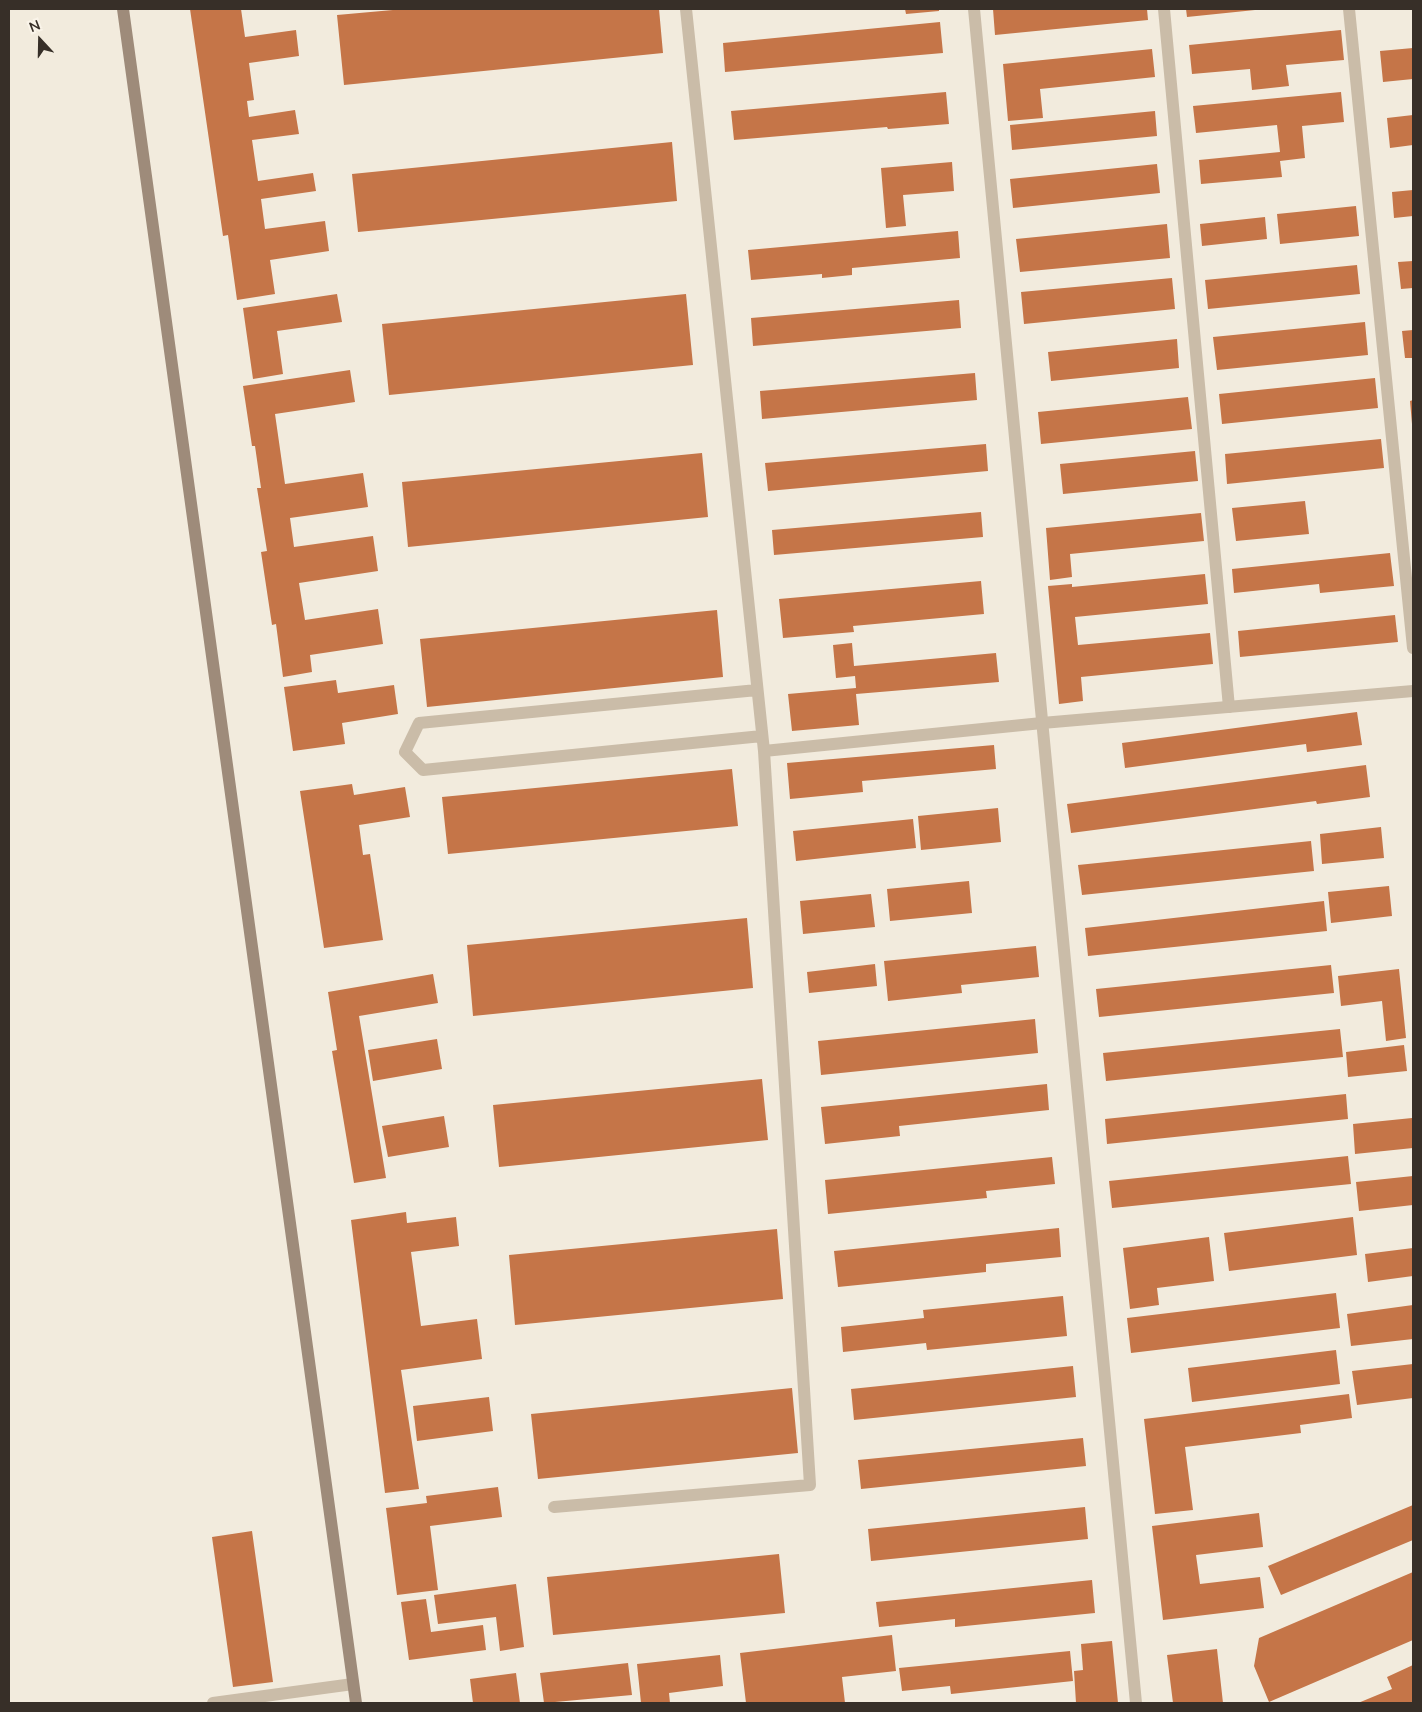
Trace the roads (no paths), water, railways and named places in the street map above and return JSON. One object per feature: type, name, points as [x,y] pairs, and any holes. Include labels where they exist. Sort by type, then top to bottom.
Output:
[{"type":"street","points":[[123,9],[356,1703]]},
{"type":"street","points":[[554,1507],[810,1485],[764,751],[686,9]]},
{"type":"street","points":[[974,9],[1136,1703]]},
{"type":"street","points":[[1164,9],[1229,707]]},
{"type":"street","points":[[1349,9],[1413,648]]},
{"type":"street","points":[[757,690],[419,723],[405,752],[423,770],[762,736]]},
{"type":"street","points":[[764,751],[1042,723],[1413,691]]},
{"type":"street","points":[[213,1703],[353,1684]]}]
